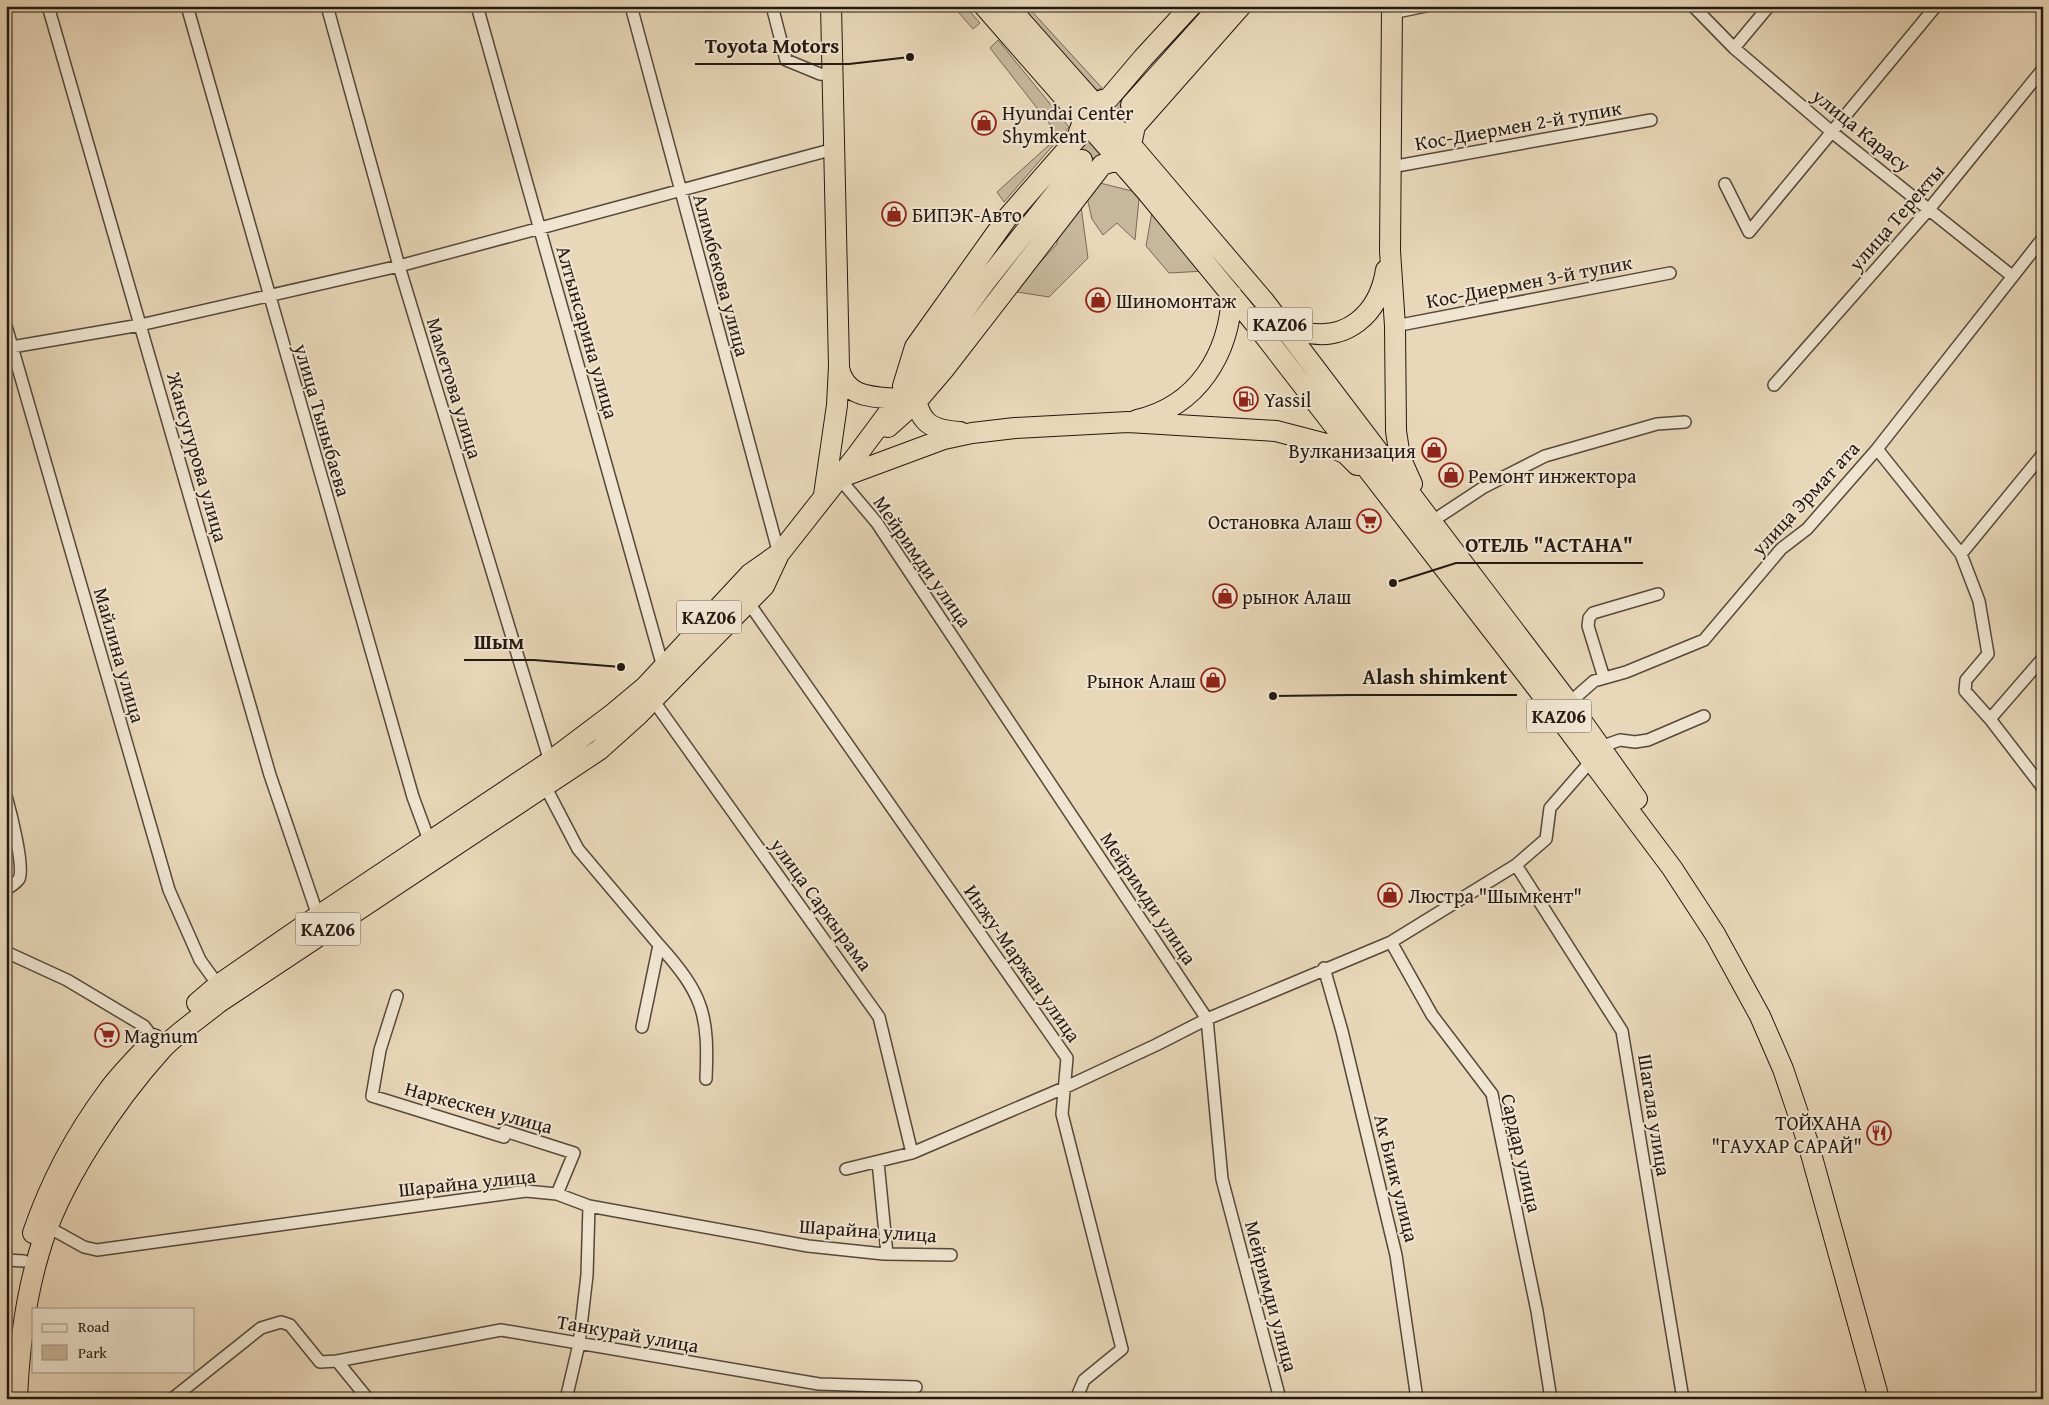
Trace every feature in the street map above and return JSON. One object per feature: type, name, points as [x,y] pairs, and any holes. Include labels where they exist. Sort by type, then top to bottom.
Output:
[{"type":"highway","points":[[824,495],[837,405],[839,366],[831,6]]},
{"type":"highway","name":"KАZ06","points":[[984,6],[1080,129],[1110,162],[1146,191],[1232,295],[1398,508],[1681,862],[1725,929],[1770,1011],[1794,1065],[1819,1140],[1890,1399]]},
{"type":"highway","name":"KАZ06","points":[[1008,6],[1101,100],[1131,145],[1276,318],[1568,703],[1596,754],[1715,934],[1764,1025],[1783,1069],[1808,1143],[1879,1399]]},
{"type":"highway","points":[[1135,126],[1101,100],[1191,6]]},
{"type":"highway","points":[[1131,105],[1220,6]]},
{"type":"highway","points":[[1131,145],[1135,126],[1241,6]]},
{"type":"highway","points":[[1392,10],[1390,250],[1395,326],[1396,431],[1400,457],[1426,516]]},
{"type":"highway","points":[[972,433],[944,431],[932,427],[924,420],[909,394],[915,347],[1007,218],[1080,129]]},
{"type":"highway","name":"KАZ06","points":[[6,1370],[15,1260],[63,1162],[108,1090],[154,1039],[218,985],[318,916],[430,844],[599,750],[652,700],[742,595],[750,574],[779,554],[824,495],[909,394],[986,281],[1082,160]]},
{"type":"highway","points":[[839,366],[841,378],[847,387],[856,394],[909,394],[945,368],[1110,162]]},
{"type":"highway","points":[[1276,318],[1298,331],[1320,335],[1339,332],[1356,323],[1371,310],[1384,288],[1390,250]]},
{"type":"highway","points":[[1128,422],[1153,416],[1173,407],[1193,390],[1210,369],[1227,333],[1232,295]]},
{"type":"highway","name":"KАZ06","points":[[839,478],[944,439],[972,433],[1015,428],[1128,422],[1276,431],[1309,438],[1346,454],[1398,508]]},
{"type":"highway","name":"KАZ06","points":[[17,1399],[22,1325],[39,1251],[48,1227],[71,1176],[107,1117],[163,1048],[218,1003],[551,775],[614,713],[645,687],[742,595]]},
{"type":"street","name":"Жансугурова улица","points":[[48,6],[270,775],[318,916]]},
{"type":"street","name":"улица Тыныбаева","points":[[186,6],[268,298],[413,797],[430,844]]},
{"type":"street","name":"Маметова улица","points":[[327,6],[399,266],[551,775],[578,849],[686,977],[702,1004],[706,1029],[706,1079]]},
{"type":"street","name":"Алтынсарина улица","points":[[477,6],[663,668]]},
{"type":"street","name":"Алимбекова улица","points":[[631,6],[779,554]]},
{"type":"street","points":[[772,6],[786,60],[820,74],[832,75]]},
{"type":"street","points":[[1392,10],[1426,6]]},
{"type":"street","name":"улица Карасу","points":[[1693,6],[1734,48],[1834,133],[1930,208],[2012,276]]},
{"type":"street","points":[[1734,48],[1769,6]]},
{"type":"street","points":[[1725,184],[1749,232],[1834,133],[1936,6]]},
{"type":"street","name":"улица Теректы","points":[[1774,385],[1930,208],[2043,69]]},
{"type":"street","name":"Кос-Диермен 2-й тупик","points":[[1390,167],[1651,120]]},
{"type":"street","points":[[9,348],[140,325],[268,298],[399,266],[539,227],[680,192],[834,149]]},
{"type":"street","name":"улица Эрмат ата","points":[[1568,703],[1594,681],[1626,672],[1704,640],[1781,549],[1807,529],[1878,449],[2043,238]]},
{"type":"street","name":"Кос-Диермен 3-й тупик","points":[[1395,326],[1670,273]]},
{"type":"street","name":"Майлина улица","points":[[6,326],[9,348],[169,890],[200,960],[218,985]]},
{"type":"street","points":[[1426,516],[1545,456],[1657,424],[1685,422]]},
{"type":"street","points":[[1878,449],[1962,554],[1980,602],[1988,654],[1966,680],[1966,691],[2043,788]]},
{"type":"street","points":[[1962,554],[2043,454]]},
{"type":"street","name":"Мейримди улица","points":[[839,478],[877,523],[1207,1018],[1222,1179],[1280,1399]]},
{"type":"street","points":[[1604,678],[1588,626],[1589,618],[1594,613],[1658,594]]},
{"type":"street","name":"Инжу-Маржан улица","points":[[742,595],[1067,1058],[1066,1087],[1062,1114],[1122,1349],[1084,1380],[1076,1399]]},
{"type":"street","points":[[1990,719],[2043,658]]},
{"type":"street","name":"улица Саркырама","points":[[652,700],[880,1017],[912,1152]]},
{"type":"street","points":[[846,1170],[912,1152],[1066,1087],[1156,1045],[1207,1018],[1324,968],[1391,942],[1516,865],[1546,839],[1550,808],[1596,754],[1620,740],[1635,742],[1648,740],[1704,716]]},
{"type":"street","points":[[6,796],[13,819],[21,870],[19,879],[6,889]]},
{"type":"street","name":"Шагала улица","points":[[1516,865],[1622,1031],[1683,1399]]},
{"type":"street","name":"Сардар улица","points":[[1391,942],[1432,1015],[1492,1094],[1537,1311],[1551,1399]]},
{"type":"street","points":[[642,1027],[660,945]]},
{"type":"street","points":[[6,952],[67,980],[144,1026],[154,1039]]},
{"type":"street","name":"Ак Биик улица","points":[[1324,968],[1342,1032],[1396,1255],[1418,1399]]},
{"type":"street","name":"Наркескен улица","points":[[397,996],[380,1050],[372,1096],[504,1137],[505,1131],[574,1153],[557,1194]]},
{"type":"street","points":[[878,1162],[887,1254]]},
{"type":"street","name":"Шарайна улица","points":[[48,1227],[84,1248],[97,1250],[526,1191],[557,1194],[589,1206],[808,1246],[887,1254],[951,1255]]},
{"type":"street","points":[[566,1399],[579,1344],[587,1275],[589,1206]]},
{"type":"street","name":"Танкурай улица","points":[[172,1399],[261,1328],[281,1322],[290,1325],[320,1362],[337,1361],[501,1330],[819,1384],[916,1387]]},
{"type":"street","points":[[337,1361],[368,1399]]},
{"type":"green space","points":[[953,6],[965,6],[980,23],[973,29]]},
{"type":"green space","points":[[1027,6],[1102,88],[1097,90],[1021,9]]},
{"type":"green space","points":[[998,40],[1069,127],[1004,202],[997,192],[1059,136],[990,48]]},
{"type":"green space","points":[[1096,182],[1132,191],[1139,199],[1135,240],[1117,223],[1103,235],[1092,219],[1085,189]]},
{"type":"green space","points":[[1080,199],[1088,258],[1049,297],[1004,290],[1032,271],[1057,244],[1057,230]]},
{"type":"green space","points":[[1152,212],[1205,271],[1169,273],[1146,246]]},
{"type":"tunnel","points":[[1082,160],[1131,105]]},
{"type":"place","name":"Toyota Motors","points":[[910,57]]},
{"type":"place","name":"Hyundai Center Shymkent","points":[[984,123]]},
{"type":"place","name":"БИПЭК-Авто","points":[[894,214]]},
{"type":"place","name":"Шиномонтаж","points":[[1098,300]]},
{"type":"place","name":"Yassil","points":[[1246,399]]},
{"type":"place","name":"Вулканизация","points":[[1434,450]]},
{"type":"place","name":"Ремонт инжектора","points":[[1451,475]]},
{"type":"place","name":"Остановка Алаш","points":[[1369,521]]},
{"type":"place","name":"ОТЕЛЬ \"АСТАНА\"","points":[[1393,583]]},
{"type":"place","name":"рынок Алаш","points":[[1225,596]]},
{"type":"place","name":"Шым","points":[[621,667]]},
{"type":"place","name":"Рынок Алаш","points":[[1213,680]]},
{"type":"place","name":"Alash shimkent","points":[[1273,696]]},
{"type":"place","name":"Люстра \"Шымкент\"","points":[[1390,895]]},
{"type":"place","name":"Magnum","points":[[107,1035]]},
{"type":"place","name":"ТОЙХАНА \"ГАУХАР САРАЙ\"","points":[[1879,1133]]}]
